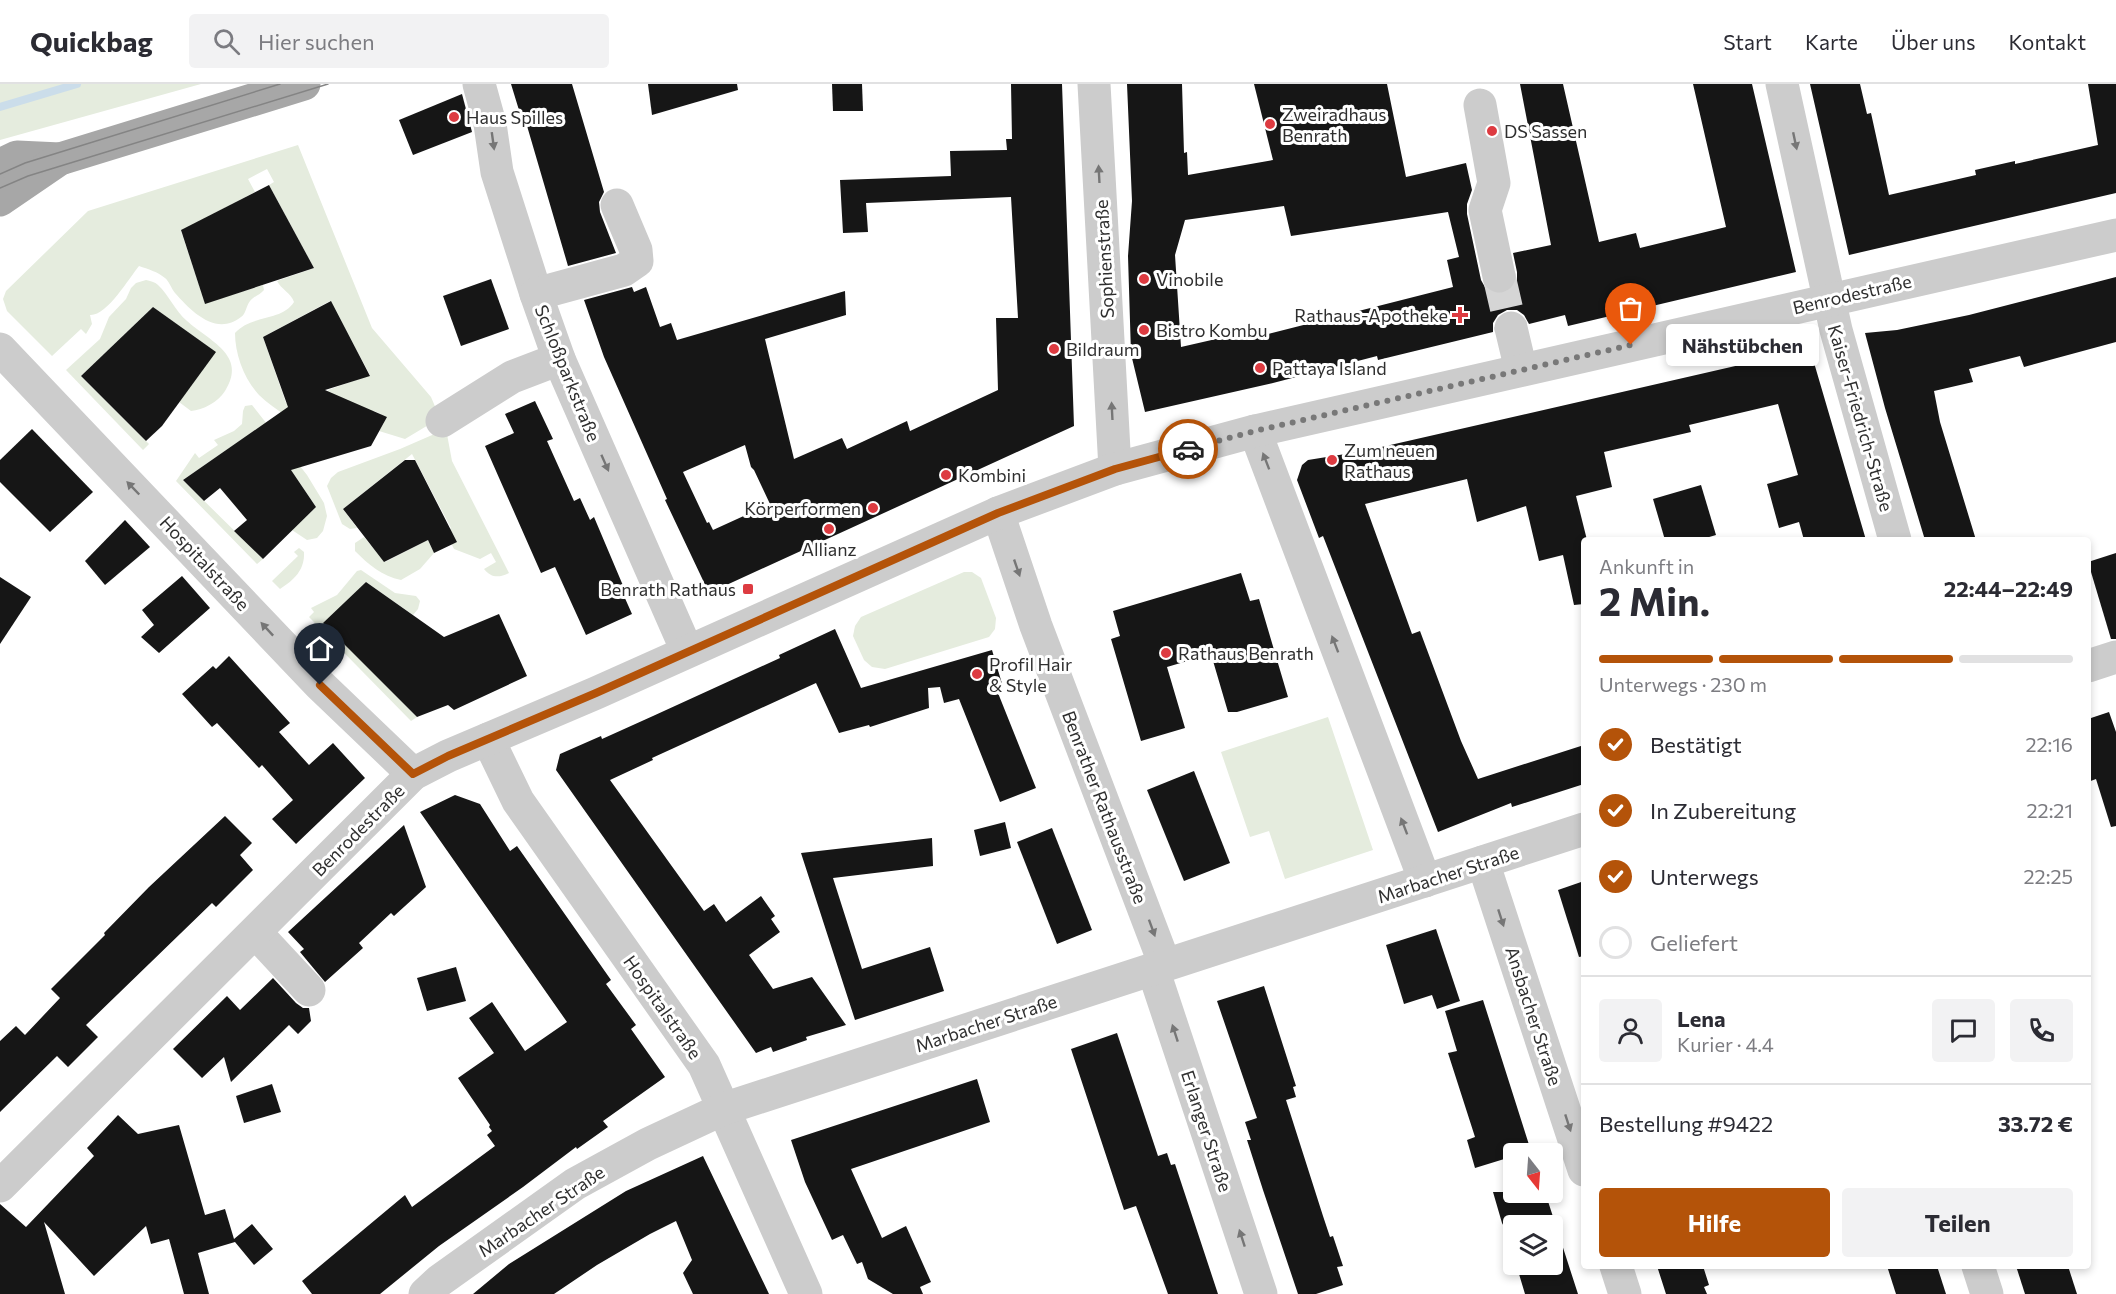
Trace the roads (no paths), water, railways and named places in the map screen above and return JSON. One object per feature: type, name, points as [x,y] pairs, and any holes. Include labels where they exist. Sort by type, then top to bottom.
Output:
[{"type":"main road","points":[[0,200],[60,159],[304,84]]},
{"type":"main road","points":[[0,165],[17,157],[60,159]]},
{"type":"street","name":"Schloßparkstraße","points":[[479,84],[490,124],[497,172],[559,358],[687,651]]},
{"type":"street","name":"Sophienstraße","points":[[1094,84],[1115,469]]},
{"type":"street","name":"Kaiser-Friedrich-Straße","points":[[1782,84],[1836,330],[1895,537]]},
{"type":"street","points":[[1480,105],[1494,183],[1485,210],[1499,276]]},
{"type":"street","points":[[536,294],[624,270],[637,261],[636,250],[617,205]]},
{"type":"street","name":"Benrodestraße","points":[[0,1186],[413,774],[488,739],[998,513],[1115,469],[1255,431],[2116,235]]},
{"type":"street","points":[[1511,328],[1521,370]]},
{"type":"street","name":"Hospitalstraße","points":[[0,349],[320,685],[413,774]]},
{"type":"street","points":[[442,421],[512,377],[559,358]]},
{"type":"street","points":[[1255,431],[1425,881]]},
{"type":"street","name":"Benrather Rathausstraße","points":[[998,513],[1036,626],[1159,967]]},
{"type":"street","points":[[2091,665],[2116,657]]},
{"type":"street","name":"Hospitalstraße","points":[[488,739],[518,801],[704,1065],[806,1294]]},
{"type":"street","name":"Marbacher Straße","points":[[436,1290],[575,1184],[648,1144],[723,1109],[1581,830]]},
{"type":"street","name":"Ansbacher Straße","points":[[1483,862],[1581,1161]]},
{"type":"street","points":[[256,933],[309,990]]},
{"type":"street","name":"Erlanger Straße","points":[[1159,967],[1261,1294]]},
{"type":"street","points":[[1617,1269],[1625,1294]]},
{"type":"street","points":[[1979,1269],[1987,1294]]},
{"type":"waterway","points":[[0,107],[77,84]]},
{"type":"tunnel","points":[[1499,276],[1511,328]]},
{"type":"tram line","points":[[0,174],[25,163],[280,84]]},
{"type":"tram line","points":[[0,188],[28,176],[328,84]]},
{"type":"place","name":"Haus Spilles","points":[[454,117]]},
{"type":"place","name":"Zweiradhaus Benrath","points":[[1270,124]]},
{"type":"place","name":"DS Sassen","points":[[1492,131]]},
{"type":"place","name":"Vinobile","points":[[1144,279]]},
{"type":"place","name":"Rathaus-Apotheke","points":[[1460,315]]},
{"type":"place","name":"Bistro Kombu","points":[[1144,330]]},
{"type":"place","name":"Nähstübchen","points":[[1631,345]]},
{"type":"place","name":"Bildraum","points":[[1054,349]]},
{"type":"place","name":"Pattaya Island","points":[[1260,368]]},
{"type":"place","name":"Zum neuen Rathaus","points":[[1332,460]]},
{"type":"place","name":"Kombini","points":[[946,475]]},
{"type":"place","name":"Körperformen","points":[[873,508]]},
{"type":"place","name":"Allianz","points":[[829,529]]},
{"type":"place","name":"Benrath Rathaus","points":[[748,589]]},
{"type":"place","name":"Rathaus Benrath","points":[[1166,653]]},
{"type":"place","name":"Profil Hair & Style","points":[[977,674]]}]
